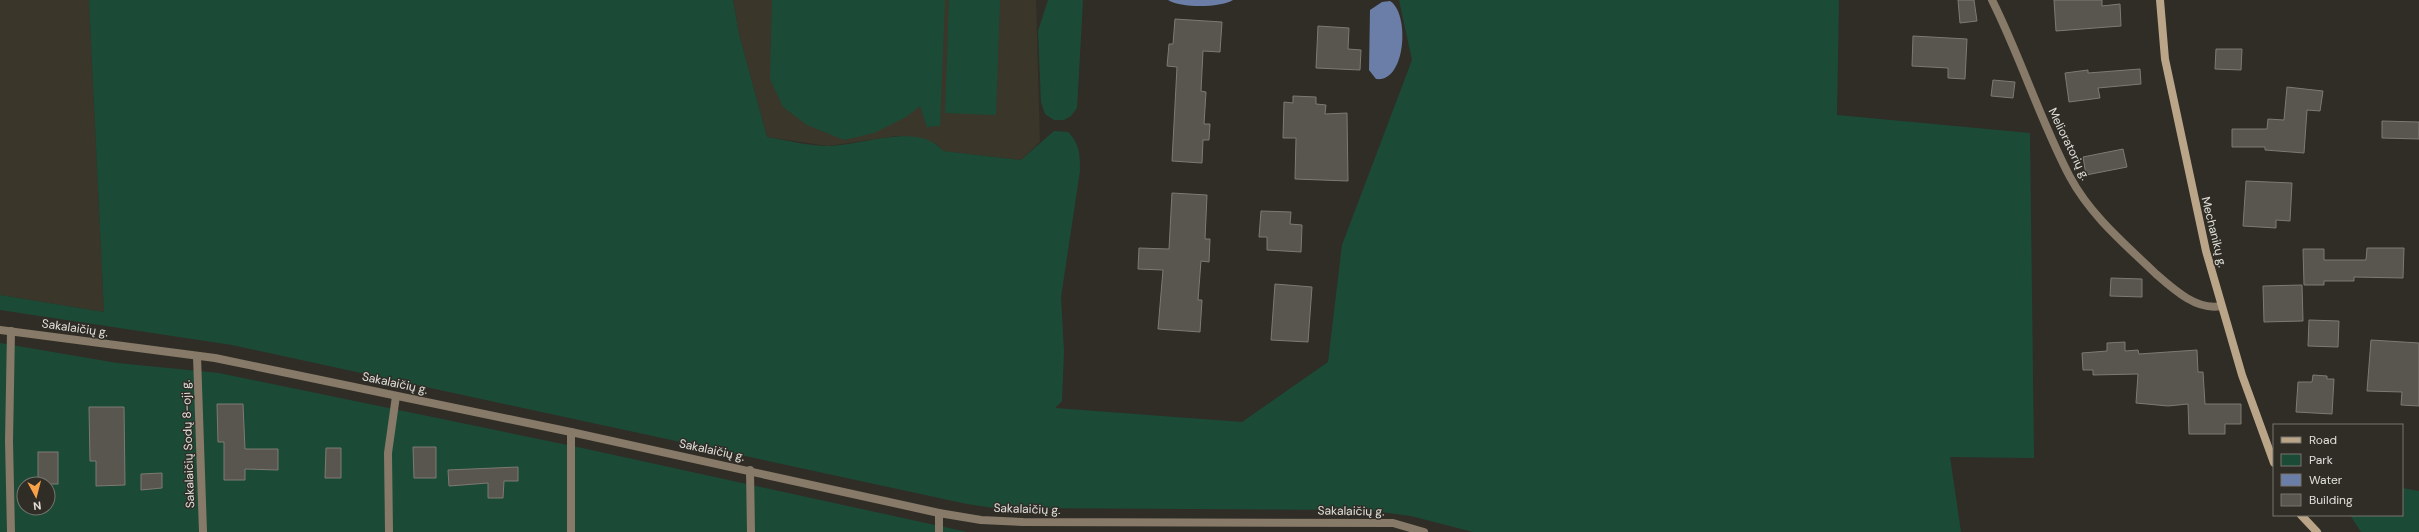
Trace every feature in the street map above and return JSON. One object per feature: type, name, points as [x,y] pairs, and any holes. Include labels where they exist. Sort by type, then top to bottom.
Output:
[{"type":"main road","name":"Mechanikų g.","points":[[2160,0],[2165,59],[2206,251],[2221,306],[2273,460]]},
{"type":"main road","points":[[2302,516],[2317,532]]},
{"type":"street","name":"Melioratorių g.","points":[[1992,0],[2012,41],[2038,107],[2070,178],[2090,207],[2108,229],[2170,287],[2202,306],[2211,308],[2221,306]]},
{"type":"street","name":"Sakalaičių g.","points":[[0,330],[197,356],[571,432],[750,470],[939,513],[981,520],[1023,522],[1394,523],[1424,532]]},
{"type":"street","points":[[11,331],[9,441],[11,532]]},
{"type":"street","name":"Sakalaičių Sodų 8-oji g.","points":[[197,356],[203,532]]},
{"type":"street","points":[[389,532],[388,453],[396,396]]},
{"type":"street","points":[[571,432],[571,532]]},
{"type":"street","points":[[750,470],[751,532]]},
{"type":"street","points":[[939,513],[939,532]]},
{"type":"shaded area","points":[[0,0],[89,0],[104,312],[0,295]]},
{"type":"shaded area","points":[[733,0],[1036,0],[1040,142],[1021,160],[942,151],[938,145],[920,138],[896,136],[828,146],[767,137],[739,34]]},
{"type":"green space","points":[[89,0],[733,0],[739,34],[767,137],[805,144],[828,146],[905,136],[933,142],[943,151],[1021,160],[1054,131],[1068,132],[1077,145],[1080,160],[1080,171],[1061,297],[1064,351],[1062,401],[1055,408],[1242,422],[1328,362],[1342,245],[1412,60],[1399,0],[1839,0],[1837,115],[2030,133],[2034,458],[1950,457],[1961,532],[1473,532],[1411,516],[1366,510],[994,508],[967,504],[232,345],[0,310],[0,295],[104,312]]},
{"type":"green space","points":[[772,0],[945,0],[940,126],[927,127],[920,106],[906,117],[874,133],[844,140],[807,125],[783,107],[770,79]]},
{"type":"green space","points":[[949,0],[1000,0],[996,115],[945,113]]},
{"type":"green space","points":[[1048,0],[1083,0],[1077,108],[1071,116],[1064,120],[1054,120],[1045,114],[1041,102],[1038,31]]},
{"type":"green space","points":[[0,343],[117,363],[219,373],[582,448],[967,532],[0,532]]},
{"type":"green space","points":[[2403,488],[2419,491],[2419,532],[2361,532],[2351,516],[2403,516]]},
{"type":"water","points":[[1168,0],[1233,0],[1227,3],[1210,6],[1191,6],[1174,3]]},
{"type":"water","points":[[1390,1],[1396,8],[1400,19],[1402,46],[1399,59],[1394,70],[1386,77],[1376,79],[1369,70],[1370,10],[1382,2]]},
{"type":"building","points":[[1958,0],[1974,0],[1977,21],[1960,23]]},
{"type":"building","points":[[2054,0],[2102,0],[2102,6],[2120,4],[2121,26],[2056,31]]},
{"type":"building","points":[[1175,19],[1222,22],[1220,52],[1203,51],[1201,91],[1206,92],[1204,124],[1210,124],[1209,140],[1203,140],[1202,163],[1172,161],[1177,67],[1167,66],[1169,44],[1173,44]]},
{"type":"building","points":[[1318,26],[1349,28],[1348,49],[1361,50],[1360,70],[1316,68]]},
{"type":"building","points":[[1913,36],[1967,39],[1965,79],[1948,78],[1948,68],[1912,66]]},
{"type":"building","points":[[2216,49],[2242,49],[2241,70],[2215,69]]},
{"type":"building","points":[[2140,69],[2141,84],[2098,88],[2100,98],[2069,102],[2065,73],[2088,70],[2088,73]]},
{"type":"building","points":[[1993,80],[2015,82],[2013,98],[1991,96]]},
{"type":"building","points":[[2287,87],[2323,91],[2320,111],[2307,110],[2304,153],[2265,150],[2265,147],[2232,147],[2232,129],[2267,129],[2268,119],[2284,120]]},
{"type":"building","points":[[1293,96],[1316,97],[1316,104],[1326,105],[1325,114],[1347,113],[1348,181],[1295,179],[1296,138],[1283,138],[1284,102],[1293,103]]},
{"type":"building","points":[[2382,121],[2419,122],[2419,139],[2382,138]]},
{"type":"building","points":[[2123,149],[2127,167],[2086,175],[2083,157]]},
{"type":"building","points":[[2246,181],[2292,183],[2290,221],[2276,220],[2276,228],[2243,226]]},
{"type":"building","points":[[1172,193],[1207,195],[1205,239],[1210,239],[1209,262],[1201,261],[1198,300],[1202,300],[1200,332],[1158,329],[1163,270],[1138,269],[1139,248],[1169,249]]},
{"type":"building","points":[[1261,211],[1291,212],[1290,224],[1302,225],[1301,252],[1267,250],[1267,237],[1259,237]]},
{"type":"building","points":[[2367,248],[2404,248],[2403,278],[2354,277],[2354,281],[2324,281],[2324,285],[2304,285],[2303,249],[2324,249],[2324,260],[2366,260]]},
{"type":"building","points":[[2111,278],[2142,279],[2142,297],[2110,296]]},
{"type":"building","points":[[1275,284],[1312,287],[1308,342],[1271,340]]},
{"type":"building","points":[[2302,285],[2303,321],[2264,322],[2263,286]]},
{"type":"building","points":[[2309,320],[2339,321],[2338,347],[2308,346]]},
{"type":"building","points":[[2371,340],[2419,343],[2419,406],[2401,405],[2402,392],[2367,391]]},
{"type":"building","points":[[2125,342],[2125,351],[2138,350],[2139,354],[2197,350],[2198,372],[2203,372],[2205,404],[2241,404],[2241,424],[2225,424],[2225,434],[2189,434],[2188,404],[2168,406],[2136,403],[2138,374],[2093,375],[2093,370],[2083,370],[2082,353],[2107,351],[2107,343]]},
{"type":"building","points":[[2313,375],[2327,376],[2327,379],[2334,379],[2332,414],[2296,412],[2298,382],[2312,382]]},
{"type":"building","points":[[217,404],[243,404],[245,449],[278,449],[278,470],[245,469],[245,480],[224,480],[224,442],[218,442]]},
{"type":"building","points":[[89,407],[124,407],[125,485],[96,486],[96,461],[90,461]]},
{"type":"building","points":[[413,447],[436,447],[436,478],[414,478]]},
{"type":"building","points":[[326,448],[341,448],[341,478],[325,478]]},
{"type":"building","points":[[38,452],[58,452],[58,484],[56,484],[56,476],[38,476]]},
{"type":"building","points":[[518,467],[518,481],[504,481],[503,498],[488,498],[488,483],[449,486],[448,470]]},
{"type":"building","points":[[162,473],[162,488],[141,490],[141,474]]}]
